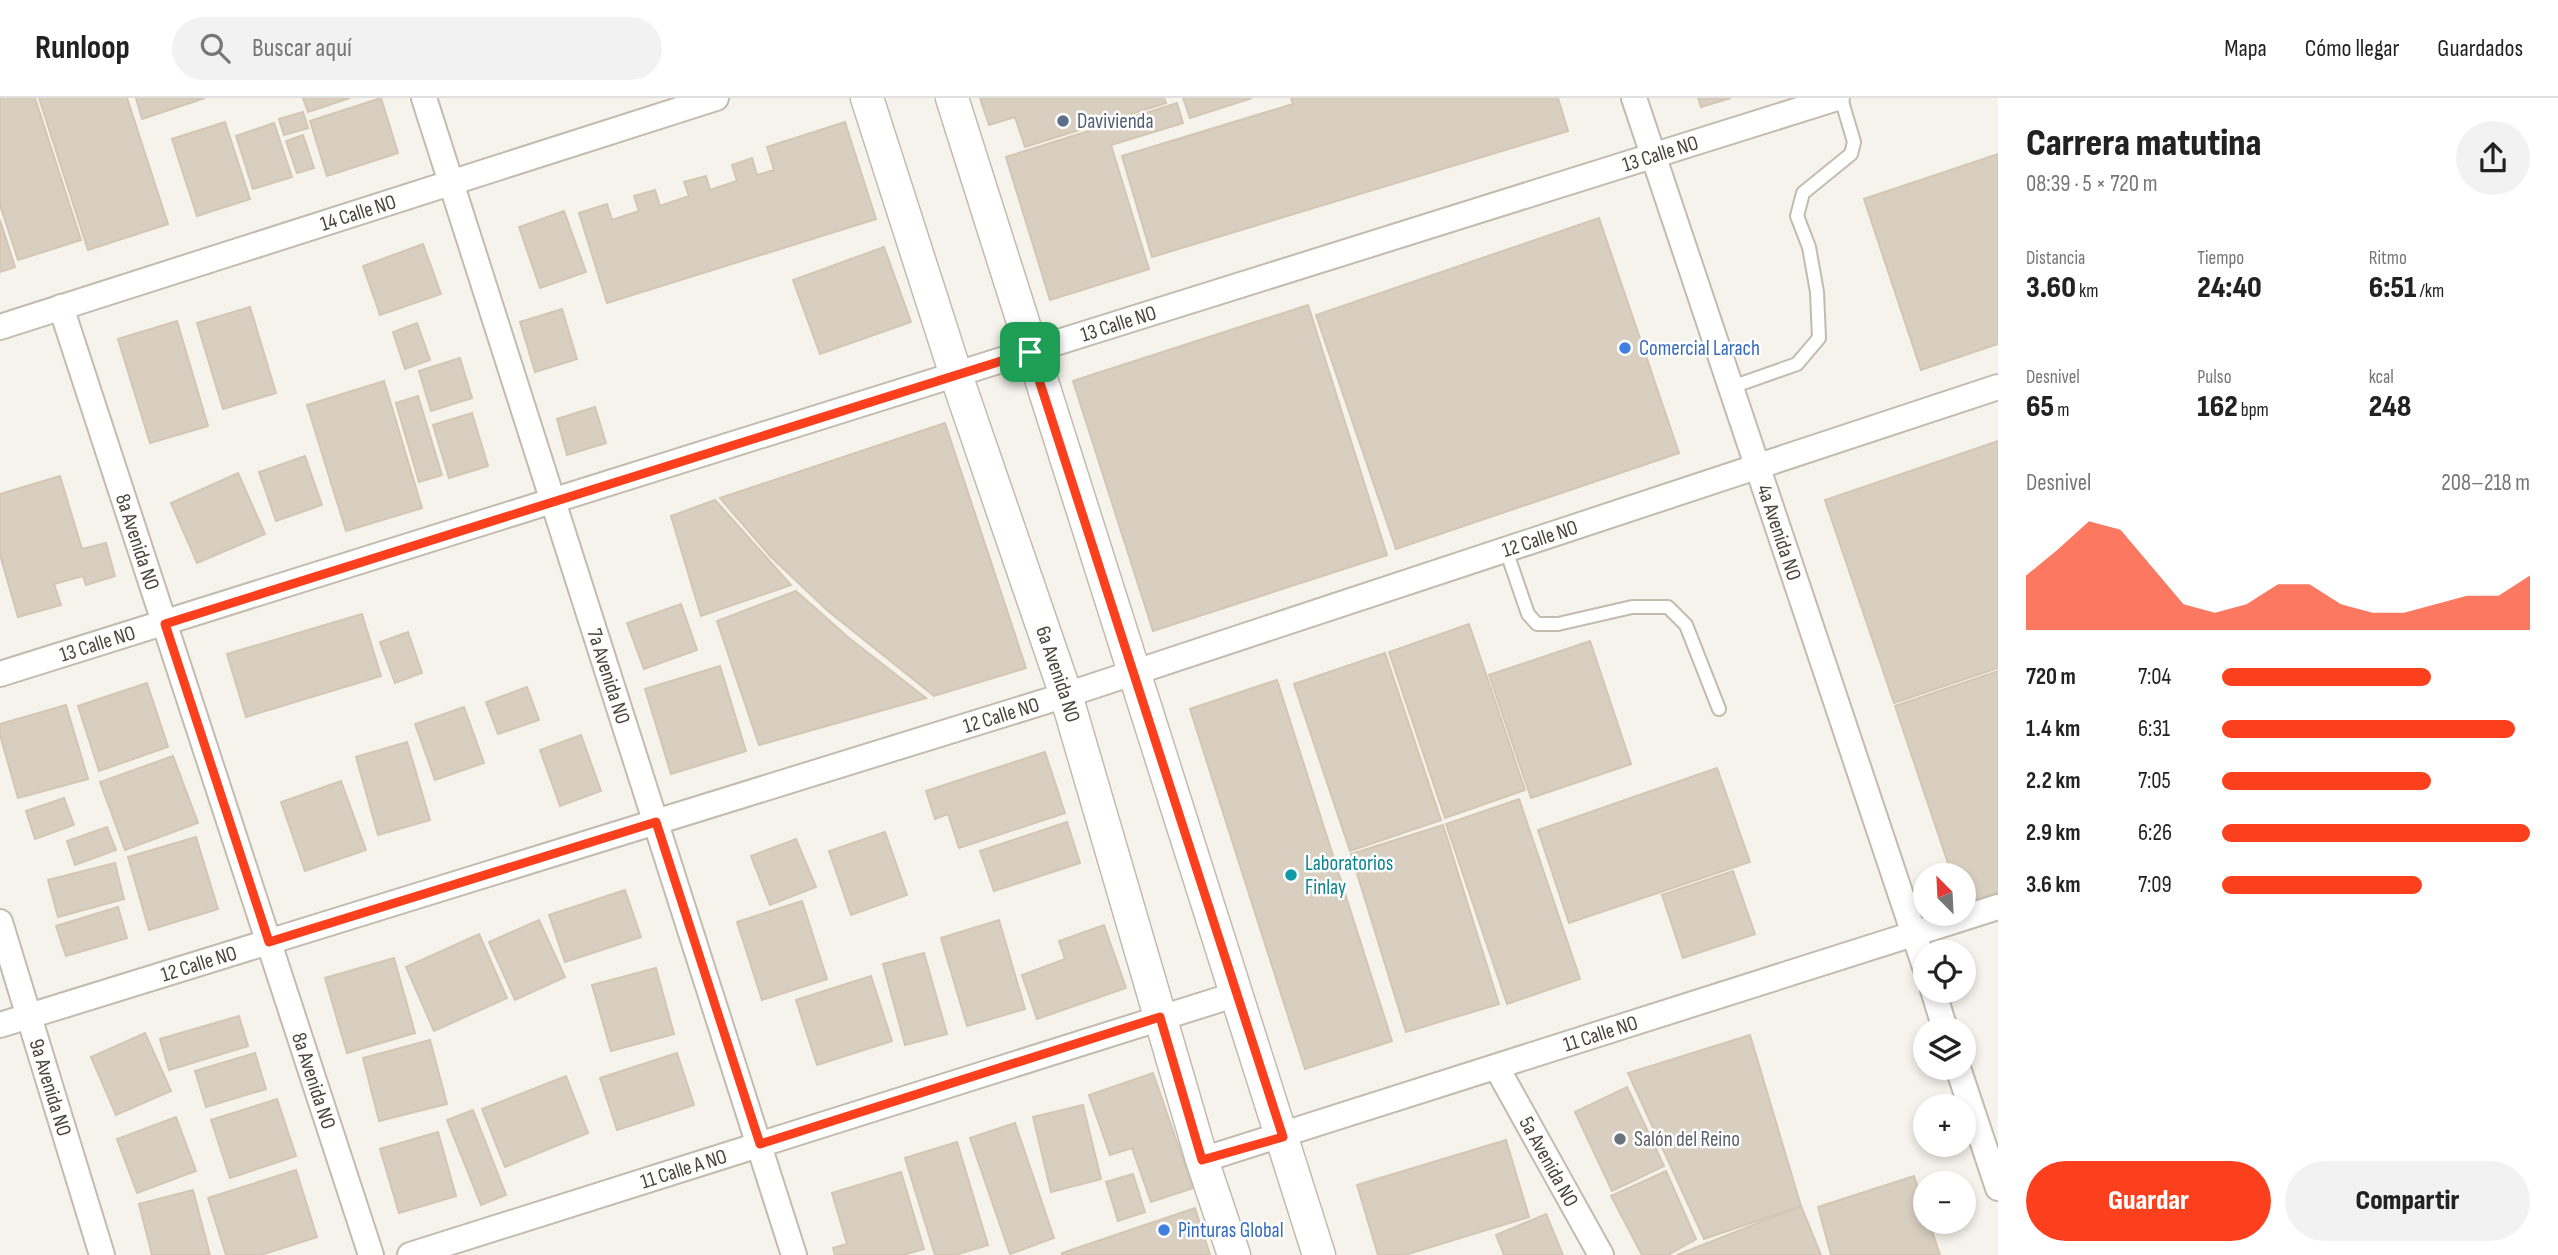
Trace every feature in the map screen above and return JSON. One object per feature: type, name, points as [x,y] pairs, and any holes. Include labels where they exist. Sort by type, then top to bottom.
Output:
[{"type":"street","name":"7a Avenida NO","points":[[424,98],[794,1255]]},
{"type":"street","name":"14 Calle NO","points":[[0,327],[716,98]]},
{"type":"street","name":"6a Avenida NO","points":[[867,98],[956,375],[1066,695],[1202,1160],[1234,1255]]},
{"type":"street","points":[[952,98],[1030,352],[1319,1255]]},
{"type":"street","name":"4a Avenida NO","points":[[1634,98],[1916,940]]},
{"type":"street","name":"13 Calle NO","points":[[0,674],[1839,98]]},
{"type":"street","name":"8a Avenida NO","points":[[61,307],[371,1255]]},
{"type":"street","name":"12 Calle NO","points":[[0,1024],[1066,695],[1998,387]]},
{"type":"street","name":"11 Calle NO","points":[[1202,1160],[1283,1137],[1998,907]]},
{"type":"street","name":"9a Avenida NO","points":[[0,922],[102,1255]]},
{"type":"street","name":"11 Calle A NO","points":[[410,1255],[1237,994]]},
{"type":"street","name":"5a Avenida NO","points":[[1497,1068],[1601,1255]]},
{"type":"street","points":[[1962,1080],[1998,1188]]},
{"type":"lane","points":[[1729,388],[1797,364],[1819,338],[1815,280],[1809,247],[1797,216],[1803,193],[1851,154],[1854,142],[1839,98]]},
{"type":"lane","points":[[1506,550],[1528,614],[1537,624],[1558,624],[1632,607],[1668,607],[1686,625],[1719,709]]},
{"type":"building","points":[[0,98],[35,98],[81,240],[18,260],[0,205]]},
{"type":"building","points":[[39,98],[127,98],[168,224],[88,250]]},
{"type":"building","points":[[136,98],[205,98],[142,119]]},
{"type":"building","points":[[303,98],[350,98],[308,112]]},
{"type":"building","points":[[381,98],[398,153],[327,176],[310,121]]},
{"type":"building","name":"Davivienda","points":[[980,98],[1164,98],[1166,103],[1025,147],[1015,117],[989,125]]},
{"type":"building","points":[[1183,98],[1252,98],[1190,118]]},
{"type":"building","points":[[1291,98],[1558,98],[1568,131],[1152,257],[1122,156],[1293,104]]},
{"type":"building","points":[[1698,98],[1731,98],[1701,107]]},
{"type":"building","points":[[1177,103],[1183,123],[1111,145],[1149,269],[1050,300],[1006,157]]},
{"type":"building","points":[[303,112],[308,128],[284,135],[279,119]]},
{"type":"building","points":[[225,122],[250,199],[197,216],[172,139]]},
{"type":"building","points":[[845,122],[876,219],[607,303],[579,213],[607,204],[612,220],[639,211],[634,196],[655,190],[660,206],[689,196],[684,182],[706,176],[710,190],[737,181],[732,165],[752,158],[757,175],[774,170],[767,147]]},
{"type":"building","points":[[274,123],[292,177],[253,189],[236,136]]},
{"type":"building","points":[[303,135],[314,168],[297,173],[286,141]]},
{"type":"building","points":[[1998,154],[1998,344],[1921,370],[1864,199]]},
{"type":"building","points":[[564,211],[586,272],[540,288],[519,227]]},
{"type":"building","points":[[1599,218],[1679,453],[1396,549],[1316,315]]},
{"type":"building","points":[[0,220],[15,267],[0,272]]},
{"type":"building","points":[[423,244],[441,294],[380,315],[363,266]]},
{"type":"building","points":[[884,247],[911,322],[820,354],[793,280]]},
{"type":"building","points":[[1308,305],[1387,555],[1153,631],[1073,381]]},
{"type":"building","points":[[250,307],[276,393],[223,409],[197,323]]},
{"type":"building","points":[[562,309],[577,359],[535,372],[520,322]]},
{"type":"building","points":[[177,321],[208,426],[150,443],[118,339]]},
{"type":"building","points":[[417,323],[430,360],[405,369],[393,332]]},
{"type":"building","points":[[460,358],[472,398],[431,411],[419,371]]},
{"type":"building","points":[[384,381],[422,508],[346,531],[307,405]]},
{"type":"building","points":[[418,396],[442,475],[419,482],[396,403]]},
{"type":"building","points":[[595,407],[606,443],[567,455],[557,419]]},
{"type":"building","points":[[472,413],[488,466],[449,478],[433,425]]},
{"type":"building","points":[[945,423],[1026,668],[934,696],[828,611],[770,556],[720,498]]},
{"type":"building","points":[[1998,441],[1998,668],[1894,703],[1825,500]]},
{"type":"building","points":[[305,456],[322,505],[276,521],[259,472]]},
{"type":"building","points":[[238,473],[265,534],[197,563],[171,503]]},
{"type":"building","points":[[60,476],[82,549],[106,543],[115,576],[86,585],[83,576],[54,584],[61,605],[18,617],[0,555],[0,494]]},
{"type":"building","points":[[715,500],[791,585],[701,616],[671,516]]},
{"type":"building","points":[[796,591],[849,638],[926,698],[759,745],[717,621]]},
{"type":"building","points":[[681,604],[697,650],[644,669],[627,623]]},
{"type":"building","points":[[362,614],[381,676],[246,717],[227,654]]},
{"type":"building","points":[[1469,624],[1525,790],[1445,818],[1389,652]]},
{"type":"building","points":[[408,632],[422,673],[395,683],[380,642]]},
{"type":"building","points":[[1590,641],[1631,764],[1531,798],[1489,675]]},
{"type":"building","points":[[1385,653],[1441,820],[1350,851],[1294,684]]},
{"type":"building","points":[[720,666],[746,751],[671,774],[645,689]]},
{"type":"building","points":[[1998,671],[1998,892],[1976,900],[1976,863],[1948,863],[1895,706]]},
{"type":"building","name":"Laboratorios Finlay","points":[[1277,680],[1392,1041],[1305,1069],[1190,709]]},
{"type":"building","points":[[147,683],[168,747],[99,771],[78,706]]},
{"type":"building","points":[[527,687],[539,720],[498,734],[486,702]]},
{"type":"building","points":[[66,705],[88,779],[18,798],[0,735],[0,724]]},
{"type":"building","points":[[464,707],[484,763],[435,780],[415,724]]},
{"type":"building","points":[[581,735],[601,791],[560,806],[540,750]]},
{"type":"building","points":[[407,742],[430,820],[378,835],[356,757]]},
{"type":"building","points":[[1045,752],[1065,813],[959,848],[948,814],[935,819],[926,791]]},
{"type":"building","points":[[173,756],[198,823],[125,850],[100,782]]},
{"type":"building","points":[[1717,768],[1750,862],[1569,923],[1538,830]]},
{"type":"building","points":[[341,781],[366,850],[305,871],[281,802]]},
{"type":"building","points":[[64,798],[74,825],[35,839],[26,811]]},
{"type":"building","points":[[1519,799],[1580,979],[1507,1004],[1446,824]]},
{"type":"building","points":[[1067,822],[1080,863],[994,891],[980,851]]},
{"type":"building","points":[[1443,825],[1499,1004],[1406,1032],[1351,854]]},
{"type":"building","points":[[107,827],[116,850],[75,865],[67,841]]},
{"type":"building","points":[[885,832],[907,895],[851,915],[829,851]]},
{"type":"building","points":[[196,837],[218,909],[149,930],[128,857]]},
{"type":"building","points":[[796,839],[816,887],[770,905],[751,856]]},
{"type":"building","points":[[115,863],[124,899],[58,917],[48,880]]},
{"type":"building","points":[[1733,871],[1755,934],[1683,958],[1662,895]]},
{"type":"building","points":[[625,890],[641,937],[565,962],[549,915]]},
{"type":"building","points":[[802,901],[827,979],[762,1000],[737,922]]},
{"type":"building","points":[[118,907],[127,938],[66,956],[56,926]]},
{"type":"building","points":[[539,920],[565,977],[515,1000],[489,942]]},
{"type":"building","points":[[999,920],[1025,1009],[967,1026],[941,938]]},
{"type":"building","points":[[1104,925],[1126,988],[1037,1019],[1022,975],[1065,959],[1059,941]]},
{"type":"building","points":[[479,934],[507,998],[434,1031],[406,967]]},
{"type":"building","points":[[924,953],[947,1034],[905,1045],[883,964]]},
{"type":"building","points":[[394,958],[415,1033],[347,1053],[325,978]]},
{"type":"building","points":[[656,968],[674,1034],[611,1051],[592,985]]},
{"type":"building","points":[[871,976],[892,1041],[817,1065],[796,1000]]},
{"type":"building","points":[[239,1016],[248,1046],[169,1070],[160,1039]]},
{"type":"building","points":[[145,1033],[171,1091],[116,1115],[91,1057]]},
{"type":"building","points":[[1750,1035],[1801,1206],[1704,1239],[1628,1073]]},
{"type":"building","points":[[430,1040],[447,1104],[379,1121],[363,1058]]},
{"type":"building","points":[[255,1053],[266,1089],[206,1107],[195,1071]]},
{"type":"building","points":[[677,1053],[694,1105],[617,1130],[600,1078]]},
{"type":"building","points":[[1153,1073],[1193,1188],[1151,1202],[1132,1148],[1110,1155],[1089,1095]]},
{"type":"building","points":[[566,1076],[588,1133],[505,1167],[482,1109]]},
{"type":"building","name":"Salón del Reino","points":[[1627,1087],[1664,1166],[1612,1191],[1575,1112]]},
{"type":"building","points":[[277,1099],[296,1156],[230,1178],[211,1120]]},
{"type":"building","points":[[1083,1105],[1101,1179],[1051,1192],[1033,1117]]},
{"type":"building","points":[[473,1110],[506,1195],[481,1205],[447,1120]]},
{"type":"building","points":[[176,1117],[196,1171],[137,1193],[117,1139]]},
{"type":"building","points":[[1015,1123],[1054,1238],[1010,1254],[970,1138]]},
{"type":"building","points":[[438,1132],[456,1196],[399,1213],[380,1149]]},
{"type":"building","points":[[1506,1140],[1529,1217],[1405,1255],[1378,1255],[1357,1185]]},
{"type":"building","points":[[957,1142],[988,1245],[955,1255],[935,1255],[905,1158]]},
{"type":"building","points":[[296,1170],[317,1237],[261,1255],[226,1255],[208,1198]]},
{"type":"building","points":[[1666,1171],[1696,1239],[1668,1255],[1642,1255],[1611,1196]]},
{"type":"building","points":[[901,1172],[924,1249],[903,1255],[835,1255],[833,1248],[847,1244],[832,1193]]},
{"type":"building","points":[[1133,1174],[1145,1212],[1118,1221],[1106,1182]]},
{"type":"building","points":[[1913,1176],[1913,1234],[1933,1234],[1940,1255],[1831,1255],[1818,1207]]},
{"type":"building","points":[[193,1190],[210,1255],[152,1255],[139,1204]]},
{"type":"building","points":[[1801,1206],[1821,1255],[1677,1255]]},
{"type":"building","points":[[1195,1208],[1210,1255],[1062,1255],[1062,1253]]},
{"type":"building","points":[[1546,1214],[1563,1255],[1504,1255],[1496,1235]]},
{"type":"place","name":"Davivienda","points":[[1063,121]]},
{"type":"place","name":"Comercial Larach","points":[[1625,348]]},
{"type":"place","name":"Laboratorios Finlay","points":[[1291,875]]},
{"type":"place","name":"Salón del Reino","points":[[1620,1139]]},
{"type":"place","name":"Pinturas Global","points":[[1164,1230]]},
{"type":"route","points":[[1030,352],[1283,1137],[1202,1160],[1160,1017],[760,1144],[656,822],[269,942],[165,624],[1030,352]]}]
